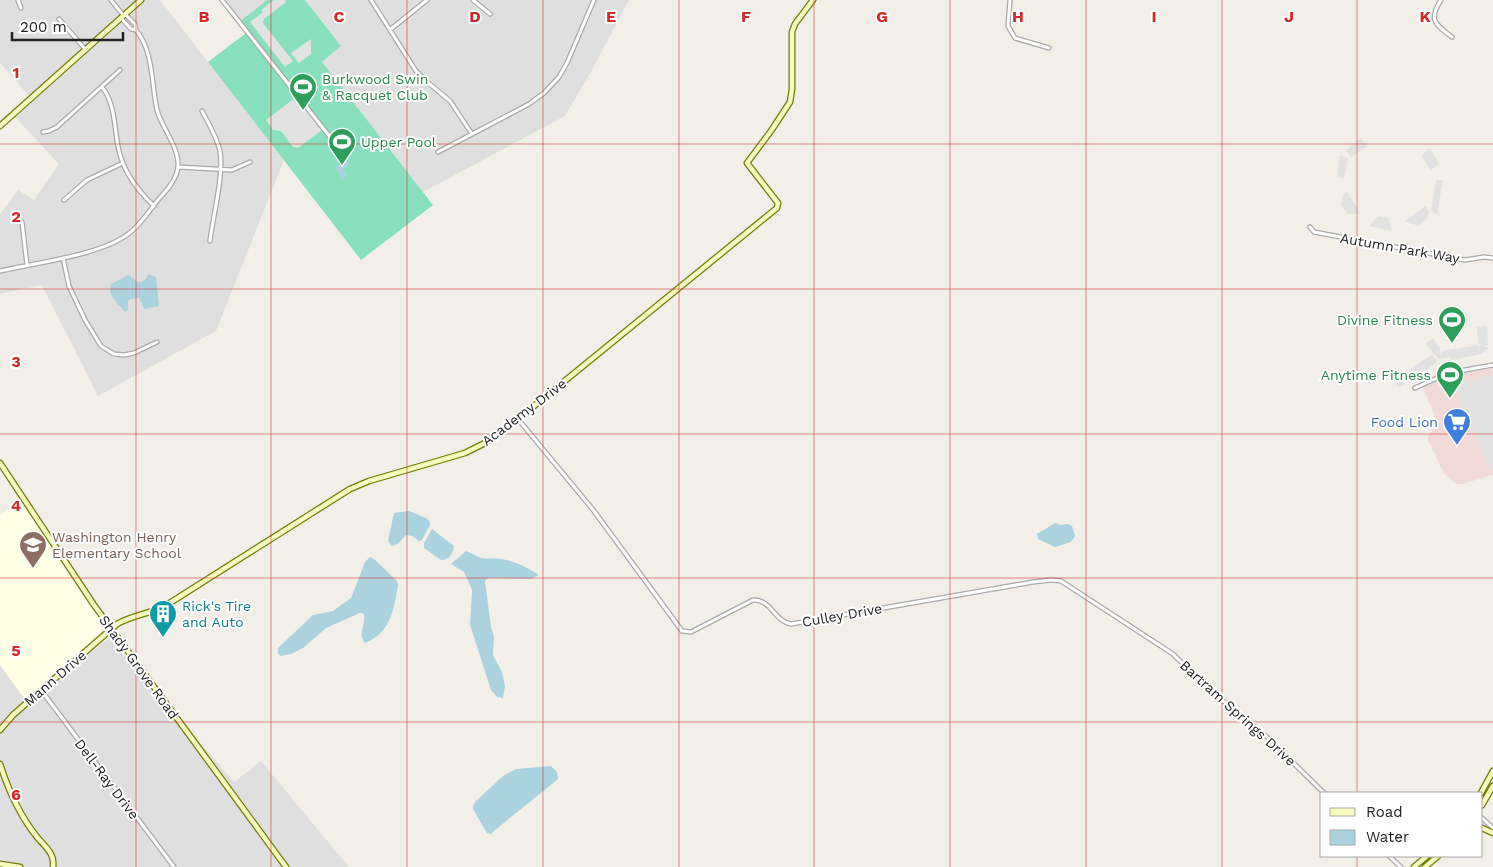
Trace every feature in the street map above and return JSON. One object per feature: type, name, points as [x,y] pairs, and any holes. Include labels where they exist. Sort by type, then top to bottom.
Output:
[{"type":"street","points":[[18,0],[21,8]]},
{"type":"street","points":[[0,271],[105,247],[135,229],[173,182],[178,167],[176,153],[161,123],[157,110],[147,49],[136,30],[131,28],[110,0]]},
{"type":"street","points":[[0,126],[140,0]]},
{"type":"street","points":[[222,0],[338,147]]},
{"type":"street","points":[[370,0],[416,71],[450,101],[472,134]]},
{"type":"street","points":[[390,30],[427,0]]},
{"type":"street","points":[[473,0],[490,14]]},
{"type":"street","points":[[438,152],[529,104],[551,85],[567,63],[594,0]]},
{"type":"street","name":"Academy Drive","points":[[111,628],[132,616],[165,606],[350,489],[368,481],[465,453],[485,443],[518,419],[777,208],[778,203],[747,163],[789,105],[792,89],[792,32],[795,24],[813,0]]},
{"type":"street","points":[[1010,0],[1008,26],[1015,38],[1049,48]]},
{"type":"street","points":[[1441,0],[1434,12],[1434,21],[1452,37]]},
{"type":"street","points":[[59,19],[85,49]]},
{"type":"street","points":[[43,132],[57,127],[120,70]]},
{"type":"street","points":[[102,87],[110,101],[118,149],[123,164],[140,193],[154,206]]},
{"type":"street","points":[[202,112],[217,140],[220,151],[220,170],[210,241]]},
{"type":"street","points":[[178,167],[220,170],[237,169],[250,162]]},
{"type":"street","points":[[64,200],[87,180],[123,164]]},
{"type":"street","points":[[22,222],[27,265]]},
{"type":"street","name":"Autumn Park Way","points":[[1310,227],[1314,232],[1423,253],[1465,260],[1493,258]]},
{"type":"street","points":[[63,258],[69,286],[92,334],[101,346],[114,354],[124,355],[134,353],[157,342]]},
{"type":"street","points":[[1415,388],[1448,373],[1493,365]]},
{"type":"street","name":"Culley Drive","points":[[518,419],[594,511],[680,629],[685,632],[691,632],[753,600],[764,601],[780,620],[791,624],[985,590],[1056,580],[1065,582],[1148,638]]},
{"type":"street","name":"Shady Grove Road","points":[[0,463],[66,564],[111,628],[286,867]]},
{"type":"street","name":"Mann Drive","points":[[0,730],[8,720],[111,628]]},
{"type":"street","name":"Bartram Springs Drive","points":[[1148,638],[1179,660],[1205,686],[1267,737],[1323,792]]},
{"type":"street","name":"Dell-Ray Drive","points":[[41,690],[174,867]]},
{"type":"street","points":[[0,764],[9,788],[24,818],[52,855],[53,867]]},
{"type":"street","points":[[1482,792],[1493,771]]},
{"type":"street","points":[[1483,803],[1493,786]]},
{"type":"street","points":[[1483,819],[1493,828]]},
{"type":"street","points":[[1390,857],[1401,867]]},
{"type":"street","points":[[1414,867],[1426,857]]},
{"type":"street","points":[[1425,867],[1437,857]]},
{"type":"street","points":[[0,864],[20,867]]},
{"type":"shaded area","points":[[0,0],[160,0],[284,160],[216,331],[98,396],[42,285],[0,294],[0,214],[18,190],[34,200],[59,164],[14,116],[32,99],[0,63]]},
{"type":"shaded area","points":[[222,0],[267,0],[239,22]]},
{"type":"shaded area","points":[[274,0],[285,0],[286,2],[264,19],[263,23],[293,61],[285,67],[250,22]]},
{"type":"shaded area","points":[[305,0],[629,0],[565,116],[423,192],[321,61],[341,46]]},
{"type":"shaded area","points":[[311,39],[311,54],[299,63],[291,53]]},
{"type":"shaded area","points":[[296,97],[322,130],[298,148],[293,147],[281,131],[273,130],[266,120]]},
{"type":"shaded area","points":[[1361,138],[1367,146],[1351,158],[1346,150]]},
{"type":"shaded area","points":[[1430,148],[1439,164],[1431,170],[1421,156]]},
{"type":"shaded area","points":[[1340,155],[1348,158],[1344,179],[1337,177]]},
{"type":"shaded area","points":[[1436,180],[1443,180],[1437,214],[1431,211]]},
{"type":"shaded area","points":[[1347,192],[1361,214],[1348,214],[1341,205],[1343,194]]},
{"type":"shaded area","points":[[1426,206],[1429,212],[1427,219],[1418,226],[1405,221]]},
{"type":"shaded area","points":[[1378,216],[1389,218],[1392,231],[1369,226]]},
{"type":"shaded area","points":[[1487,326],[1488,345],[1485,345],[1485,347],[1488,347],[1481,354],[1452,360],[1450,357],[1439,359],[1425,344],[1433,338],[1441,350],[1439,352],[1441,355],[1442,351],[1477,345],[1478,348],[1481,344],[1478,344],[1477,327]]},
{"type":"shaded area","points":[[1432,354],[1437,362],[1422,373],[1420,371],[1407,382],[1404,381],[1405,384],[1398,388],[1394,380],[1407,372],[1409,374],[1409,370]]},
{"type":"shaded area","points":[[1493,365],[1493,475],[1457,484],[1444,473],[1428,440],[1428,436],[1438,422],[1421,384],[1438,376]]},
{"type":"shaded area","points":[[1491,375],[1493,377],[1493,471],[1490,469],[1454,385]]},
{"type":"shaded area","name":"Washington Henry Elementary School","points":[[21,502],[101,622],[102,629],[99,634],[25,699],[0,665],[0,515]]},
{"type":"shaded area","points":[[109,638],[234,782],[261,761],[349,867],[0,867],[0,665],[29,705]]},
{"type":"green space","name":"Burkwood Swin & Racquet Club","points":[[267,0],[305,0],[341,46],[322,62],[433,205],[361,260],[208,62],[246,33],[239,22]]},
{"type":"water","name":"Upper Pool","points":[[342,156],[350,165],[343,170],[347,175],[343,179],[334,168],[340,163],[338,159]]},
{"type":"water","points":[[148,274],[156,277],[159,306],[144,309],[139,298],[130,299],[128,301],[128,310],[125,312],[112,296],[111,284],[128,275],[137,282],[143,281]]},
{"type":"water","points":[[409,511],[426,518],[430,525],[422,540],[419,541],[412,536],[406,535],[398,544],[392,546],[388,541],[394,513]]},
{"type":"water","points":[[1055,523],[1072,526],[1075,536],[1071,542],[1055,547],[1038,539],[1037,534]]},
{"type":"water","points":[[432,529],[454,546],[452,554],[447,559],[441,560],[424,548],[424,543]]},
{"type":"water","points":[[466,551],[481,558],[511,561],[539,575],[530,579],[488,578],[485,581],[494,637],[493,655],[502,672],[505,686],[503,698],[497,697],[491,690],[470,625],[472,590],[464,572],[451,564]]},
{"type":"water","points":[[370,557],[397,581],[398,585],[393,611],[386,627],[381,633],[365,643],[362,636],[364,614],[360,613],[326,628],[303,648],[291,654],[280,656],[278,648],[313,615],[333,611],[351,598],[365,562]]},
{"type":"water","points":[[551,766],[557,772],[557,780],[491,834],[487,833],[473,809],[476,801],[503,776],[516,769]]},
{"type":"place","name":"Burkwood Swin & Racquet Club","points":[[303,111]]},
{"type":"place","name":"Upper Pool","points":[[342,166]]},
{"type":"place","name":"Divine Fitness","points":[[1452,344]]},
{"type":"place","name":"Anytime Fitness","points":[[1450,399]]},
{"type":"place","name":"Food Lion","points":[[1457,446]]},
{"type":"place","name":"Washington Henry Elementary School","points":[[33,569]]},
{"type":"place","name":"Rick's Tire and Auto","points":[[163,638]]}]
